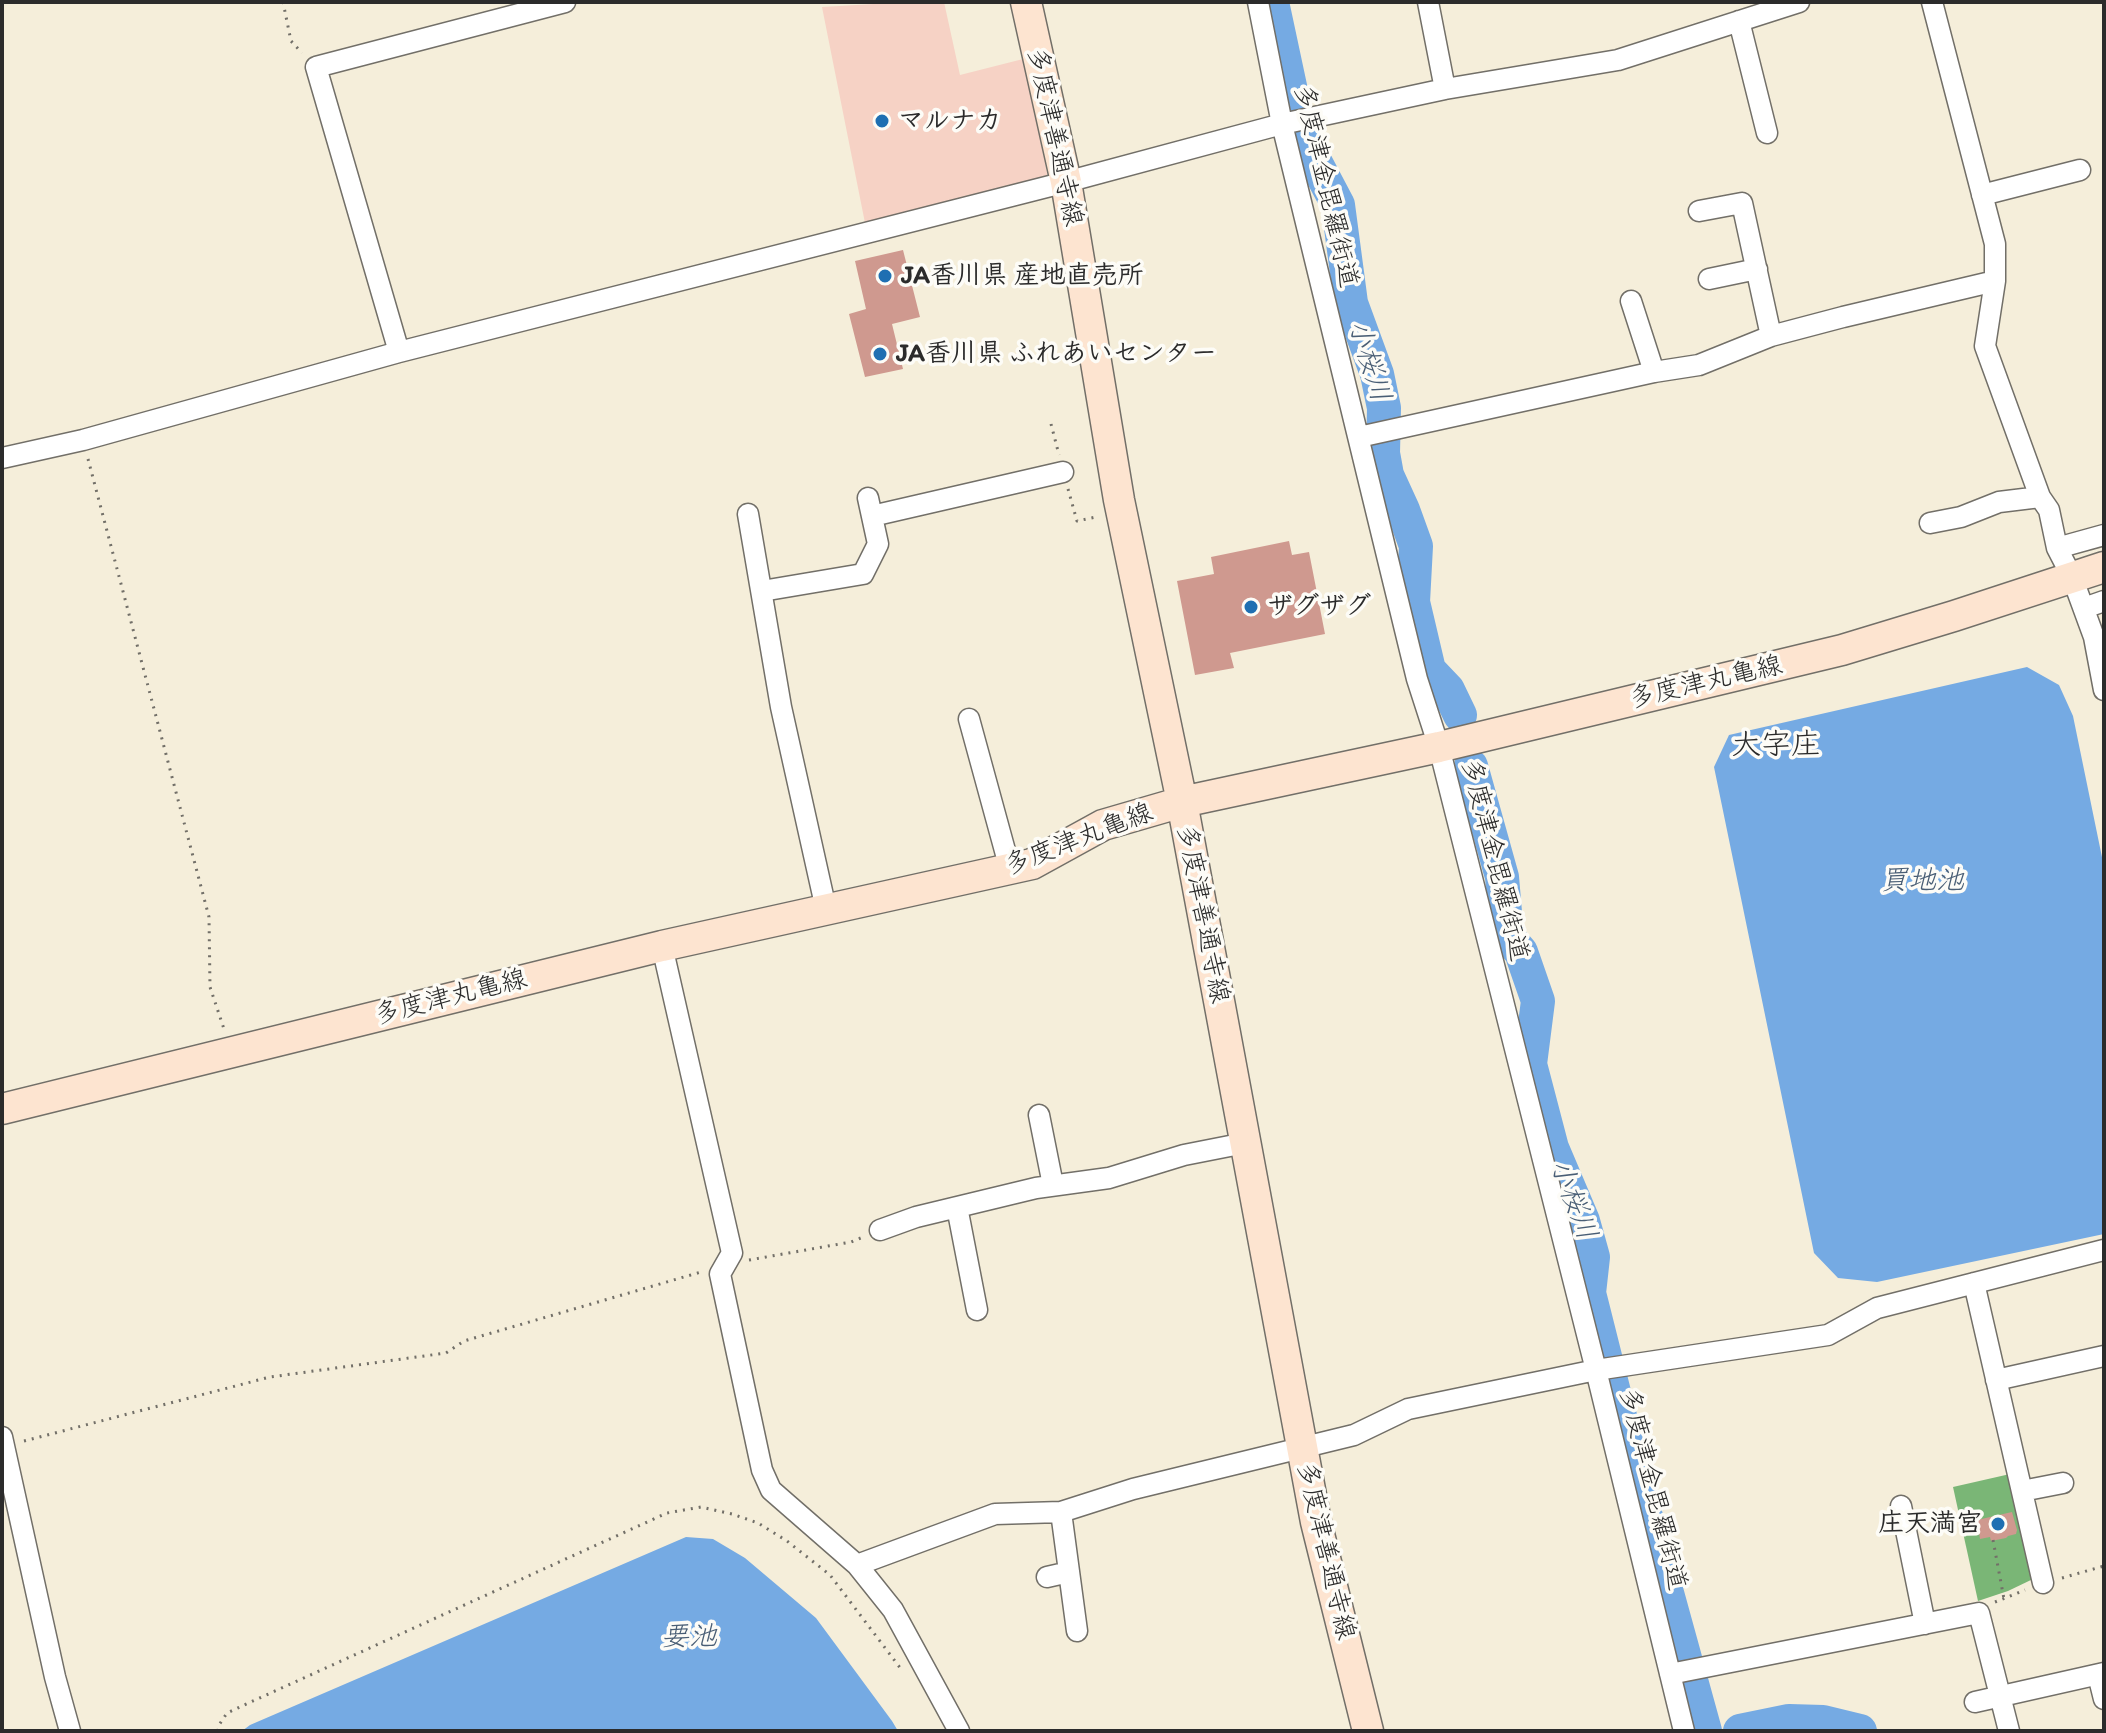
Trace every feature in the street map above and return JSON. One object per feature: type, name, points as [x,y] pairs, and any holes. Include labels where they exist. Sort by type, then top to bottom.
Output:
[{"type":"main road","name":"多度津善通寺線","points":[[1026,2],[1066,182],[1119,500],[1182,802],[1301,1448],[1316,1522],[1368,1731]]},
{"type":"main road","name":"多度津丸亀線","points":[[2,1109],[662,946],[1032,864],[1103,825],[1182,802],[1439,747],[1842,650],[2104,567]]},
{"type":"street","points":[[399,352],[316,67],[565,2]]},
{"type":"street","name":"多度津金毘羅街道","points":[[1258,2],[1293,122],[1366,435],[1417,679],[1439,747],[1684,1731]]},
{"type":"street","points":[[1428,2],[1445,89]]},
{"type":"street","points":[[1932,2],[1995,244],[1995,281],[1985,346],[2040,497],[2049,510],[2057,548],[2084,608],[2094,637],[2104,690]]},
{"type":"street","points":[[2,458],[83,440],[399,352],[1293,122],[1445,89],[1618,60],[1786,4]]},
{"type":"street","points":[[1739,21],[1767,133]]},
{"type":"street","points":[[1982,195],[2080,170]]},
{"type":"street","points":[[1699,211],[1742,203],[1771,336]]},
{"type":"street","points":[[1709,279],[1757,269]]},
{"type":"street","points":[[1366,435],[1654,372],[1699,365],[1771,336],[1995,281]]},
{"type":"street","points":[[1631,301],[1654,372]]},
{"type":"street","points":[[762,591],[863,574],[878,544],[870,507],[1063,472]]},
{"type":"street","points":[[1930,523],[1961,517],[1999,502],[2040,497]]},
{"type":"street","points":[[748,514],[781,707],[826,909]]},
{"type":"street","points":[[2057,548],[2104,535]]},
{"type":"street","points":[[2084,608],[2104,601]]},
{"type":"street","points":[[969,719],[1010,869]]},
{"type":"street","points":[[662,946],[732,1253],[723,1269],[762,1470],[771,1490],[857,1565],[893,1610],[959,1731]]},
{"type":"street","points":[[1039,1115],[1053,1185]]},
{"type":"street","points":[[880,1230],[916,1217],[1036,1188],[1109,1178],[1184,1155],[1245,1143]]},
{"type":"street","points":[[957,1207],[976,1310]]},
{"type":"street","points":[[857,1565],[995,1514],[1061,1512],[1133,1489],[1354,1435],[1408,1409],[1596,1370],[1828,1335],[1877,1308],[2104,1250]]},
{"type":"street","points":[[1974,1283],[2043,1583]]},
{"type":"street","points":[[1996,1380],[2104,1356]]},
{"type":"street","points":[[3,1441],[55,1677],[70,1731]]},
{"type":"street","points":[[2022,1491],[2063,1483]]},
{"type":"street","points":[[1901,1506],[1919,1547],[1925,1624]]},
{"type":"street","points":[[1061,1512],[1077,1631]]},
{"type":"street","points":[[1047,1577],[1069,1572]]},
{"type":"street","points":[[1670,1674],[1979,1613],[2009,1731]]},
{"type":"street","points":[[1975,1702],[2101,1674],[2104,1699]]},
{"type":"path","points":[[283,2],[291,41],[316,67]]},
{"type":"path","points":[[83,440],[209,917],[210,987],[231,1052]]},
{"type":"path","points":[[3,1441],[270,1377],[446,1353],[464,1341],[707,1270],[851,1242],[880,1230]]},
{"type":"path","points":[[218,1731],[227,1713],[242,1706],[667,1513],[701,1507],[758,1523],[830,1575],[905,1675]]},
{"type":"path","points":[[1993,1540],[2004,1599]]},
{"type":"shaded area","points":[[944,2],[960,75],[1027,58],[1048,179],[865,223],[822,7]]},
{"type":"green space","points":[[2010,1474],[2033,1579],[1978,1601],[1953,1487]]},
{"type":"water","name":"買地池","points":[[2027,667],[2059,685],[2073,716],[2104,867],[2104,1234],[1877,1282],[1838,1278],[1814,1253],[1714,767],[1729,735]]},
{"type":"water","name":"要池","points":[[686,1537],[713,1539],[745,1558],[816,1618],[898,1731],[242,1731],[250,1725]]},
{"type":"building","points":[[903,250],[920,317],[892,324],[903,369],[865,377],[849,314],[866,309],[855,261]]},
{"type":"building","name":"ザグザグ","points":[[1289,541],[1292,555],[1309,552],[1325,634],[1230,653],[1234,668],[1195,675],[1177,581],[1214,574],[1211,557]]},
{"type":"building","name":"庄天満宮","points":[[2012,1512],[2016,1534],[1991,1541],[1990,1537],[1980,1539],[1977,1520]]},
{"type":"waterway","name":"小桜川","points":[[1272,2],[1300,133],[1338,205],[1351,303],[1377,374],[1384,408],[1383,453],[1387,475],[1416,546],[1413,602],[1429,670],[1448,690],[1460,715]]},
{"type":"waterway","name":"小桜川","points":[[1471,766],[1502,877],[1507,936],[1521,952],[1538,1001],[1530,1064],[1552,1148],[1583,1221],[1593,1257],[1589,1293],[1637,1484],[1705,1731]]},
{"type":"waterway","name":"小桜川","points":[[1740,1731],[1789,1721],[1823,1722],[1860,1731]]},
{"type":"place","name":"マルナカ","points":[[882,121]]},
{"type":"place","name":"JA香川県 産地直売所","points":[[885,276]]},
{"type":"place","name":"JA香川県 ふれあいセンター","points":[[880,354]]},
{"type":"place","name":"ザグザグ","points":[[1251,607]]},
{"type":"place","name":"庄天満宮","points":[[1998,1524]]},
{"type":"district","name":"大字庄","points":[[1776,746]]}]
